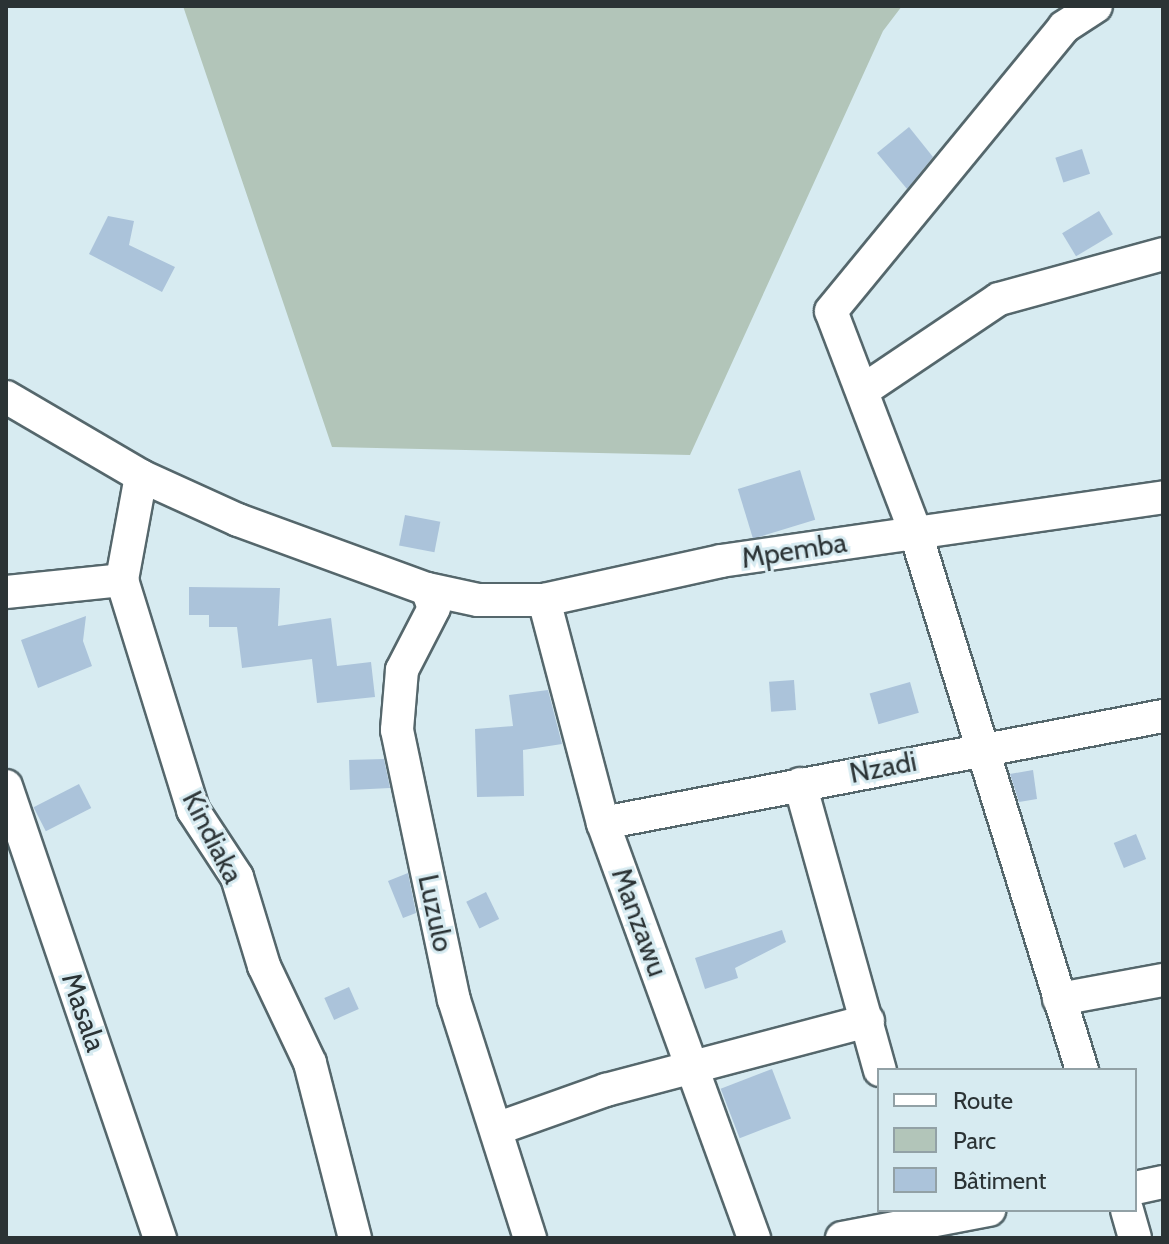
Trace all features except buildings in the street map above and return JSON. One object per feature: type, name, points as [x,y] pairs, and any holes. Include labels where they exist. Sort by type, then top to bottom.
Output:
[{"type":"street","points":[[1081,1068],[915,531],[865,389],[831,311],[1064,27],[1096,6]]},
{"type":"street","points":[[865,389],[999,299],[1163,254]]},
{"type":"street","name":"Mpemba","points":[[6,397],[141,476],[427,589],[478,600],[544,600],[721,561],[1163,497]]},
{"type":"street","name":"Kindiaka","points":[[141,476],[122,580],[193,810],[237,877],[264,966],[310,1063],[355,1238]]},
{"type":"street","points":[[6,592],[122,580]]},
{"type":"street","name":"Luzulo","points":[[427,589],[434,608],[402,670],[397,730],[454,1000],[499,1128],[530,1238]]},
{"type":"street","name":"Manzawu","points":[[544,600],[603,823],[690,1072],[754,1238]]},
{"type":"street","name":"Nzadi","points":[[603,823],[984,747],[1163,716]]},
{"type":"street","points":[[800,784],[880,1068]]},
{"type":"street","name":"Masala","points":[[6,786],[160,1238]]},
{"type":"street","points":[[1059,999],[1163,980]]},
{"type":"street","points":[[499,1128],[606,1090],[690,1072],[868,1021]]},
{"type":"street","points":[[1137,1188],[1163,1182]]},
{"type":"street","points":[[842,1238],[914,1216],[964,1212]]},
{"type":"street","points":[[1128,1212],[1135,1238]]},
{"type":"green space","points":[[183,6],[902,6],[883,31],[690,455],[332,447]]}]
